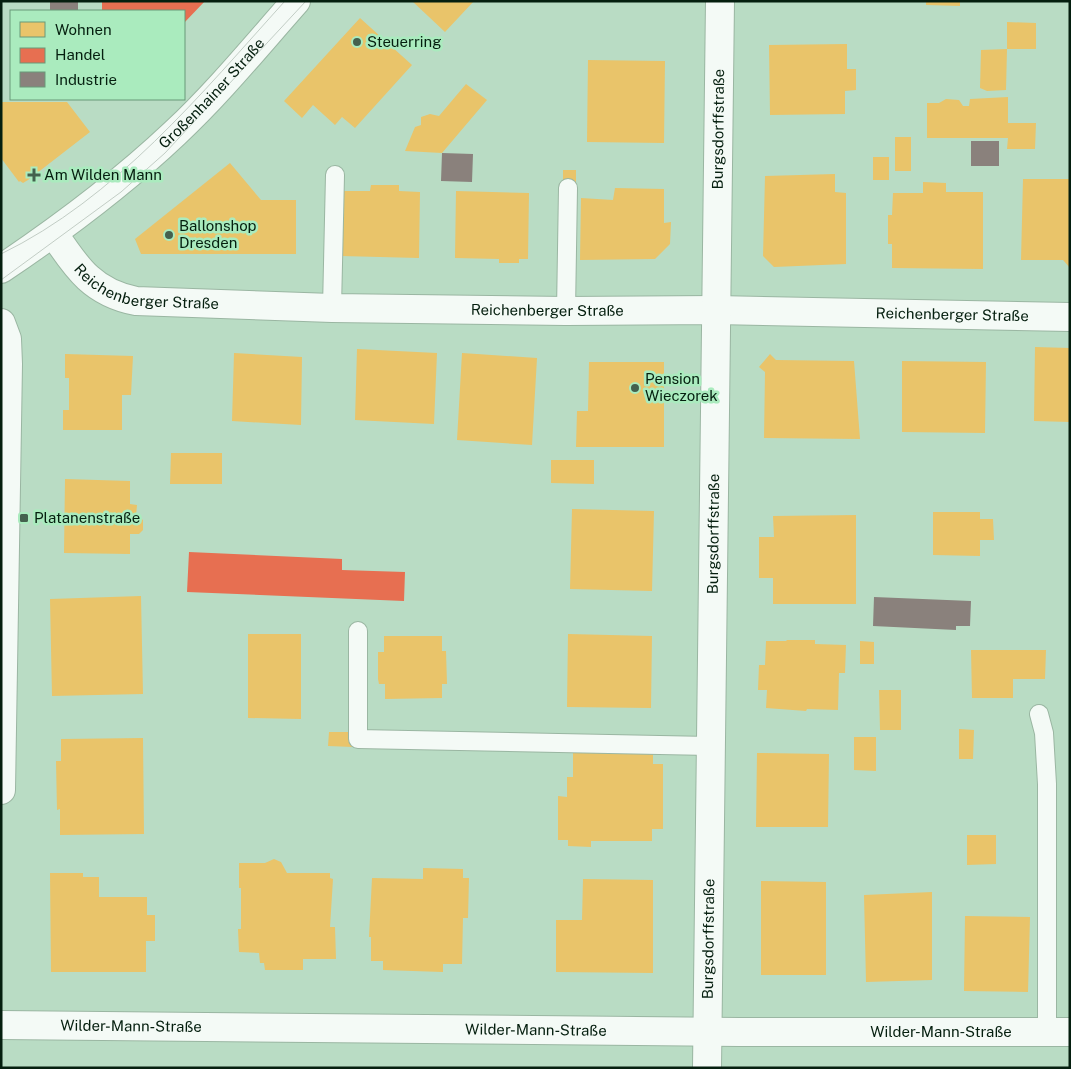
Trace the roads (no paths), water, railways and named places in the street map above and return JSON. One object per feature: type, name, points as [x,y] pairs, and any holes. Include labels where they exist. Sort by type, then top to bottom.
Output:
[{"type":"street","name":"Großenhainer Straße","points":[[1,270],[54,234],[117,186],[176,132],[296,1]]},
{"type":"street","name":"Burgsdorffstraße","points":[[707,1068],[720,1]]},
{"type":"street","name":"Reichenberger Straße","points":[[54,234],[95,285],[115,297],[136,301],[332,308],[566,311],[716,310],[1070,316]]},
{"type":"street","points":[[1,323],[7,339],[8,364],[1,790]]},
{"type":"street","name":"Wilder-Mann-Straße","points":[[1,1025],[708,1032],[1058,1032]]},
{"type":"lane","points":[[332,308],[335,175]]},
{"type":"lane","points":[[566,311],[568,188]]},
{"type":"lane","points":[[358,631],[358,739],[710,746]]},
{"type":"lane","points":[[1038,714],[1044,734],[1058,1032]]},
{"type":"tram line","points":[[1,254],[43,231],[82,204],[119,174],[189,107],[285,1]]},
{"type":"tram line","points":[[1,280],[121,192],[165,153],[306,1]]},
{"type":"place","name":"Steuerring","points":[[357,42]]},
{"type":"place","name":"Am Wilden Mann","points":[[34,175]]},
{"type":"place","name":"Ballonshop Dresden","points":[[169,235]]},
{"type":"place","name":"Pension Wieczorek","points":[[635,388]]},
{"type":"place","name":"Platanenstraße","points":[[24,518]]}]
